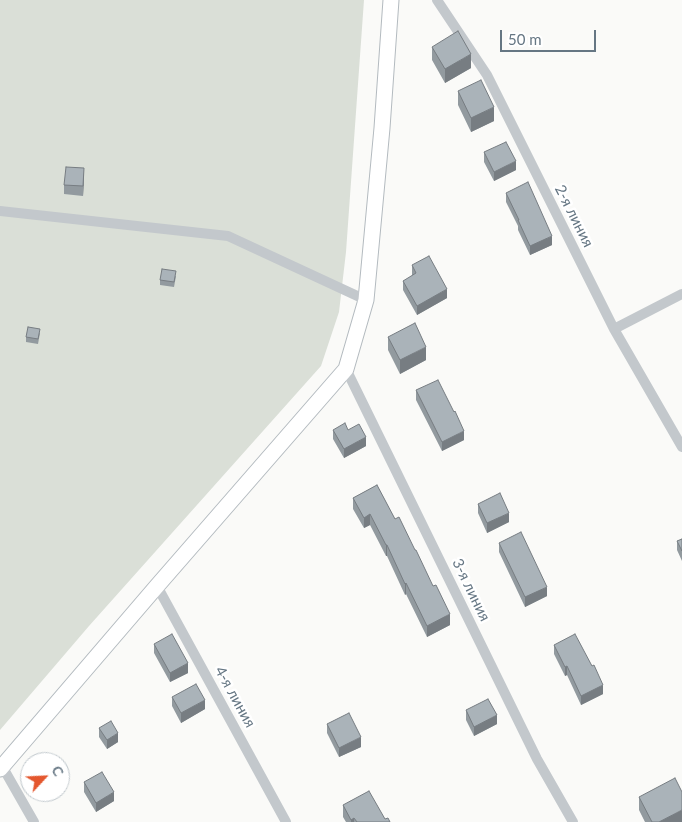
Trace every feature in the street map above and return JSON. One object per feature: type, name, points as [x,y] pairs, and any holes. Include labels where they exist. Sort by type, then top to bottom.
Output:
[{"type":"street","points":[[34,822],[1,768],[346,369],[366,300],[391,0]]},
{"type":"street","name":"2-я линия","points":[[437,0],[487,75],[614,329],[682,447]]},
{"type":"street","points":[[0,211],[228,236],[366,300]]},
{"type":"street","points":[[614,329],[682,294]]},
{"type":"street","name":"3-я линия","points":[[346,369],[537,758],[573,822]]},
{"type":"street","name":"4-я линия","points":[[157,586],[286,822]]},
{"type":"shaded area","points":[[0,0],[364,0],[346,252],[339,312],[321,366],[89,626],[0,730]]},
{"type":"building","points":[[458,31],[471,54],[445,69],[432,47]]},
{"type":"building","points":[[481,80],[494,107],[471,118],[458,91]]},
{"type":"building","points":[[506,142],[516,161],[494,172],[484,152]]},
{"type":"building","points":[[66,167],[84,168],[83,186],[64,185]]},
{"type":"building","points":[[528,182],[552,236],[530,246],[506,193]]},
{"type":"building","points":[[429,256],[447,289],[417,306],[403,281],[416,273],[412,265]]},
{"type":"building","points":[[162,269],[176,271],[174,282],[160,280]]},
{"type":"building","points":[[415,323],[426,347],[400,360],[388,337]]},
{"type":"building","points":[[28,327],[40,329],[38,339],[26,337]]},
{"type":"building","points":[[438,380],[464,431],[442,442],[416,390]]},
{"type":"building","points":[[345,423],[348,430],[359,424],[366,437],[344,449],[333,430]]},
{"type":"building","points":[[377,485],[395,519],[399,517],[433,586],[436,585],[450,614],[427,626],[370,514],[364,518],[353,498]]},
{"type":"building","points":[[500,493],[509,513],[487,523],[478,504]]},
{"type":"building","points":[[521,532],[547,587],[525,597],[499,543]]},
{"type":"building","points":[[682,539],[682,551],[677,541]]},
{"type":"building","points":[[172,634],[188,663],[170,673],[154,644]]},
{"type":"building","points":[[575,634],[592,666],[594,665],[603,685],[581,696],[567,666],[565,667],[554,645]]},
{"type":"building","points":[[196,684],[205,700],[181,713],[172,697]]},
{"type":"building","points":[[488,699],[497,715],[474,727],[466,710]]},
{"type":"building","points":[[349,713],[361,737],[339,748],[327,724]]},
{"type":"building","points":[[111,721],[118,733],[107,740],[99,728]]},
{"type":"building","points":[[102,772],[114,792],[96,803],[84,782]]},
{"type":"building","points":[[675,778],[682,792],[682,810],[659,822],[652,822],[639,797]]},
{"type":"building","points":[[369,791],[385,819],[388,818],[390,822],[357,822],[354,818],[351,820],[343,805]]}]
